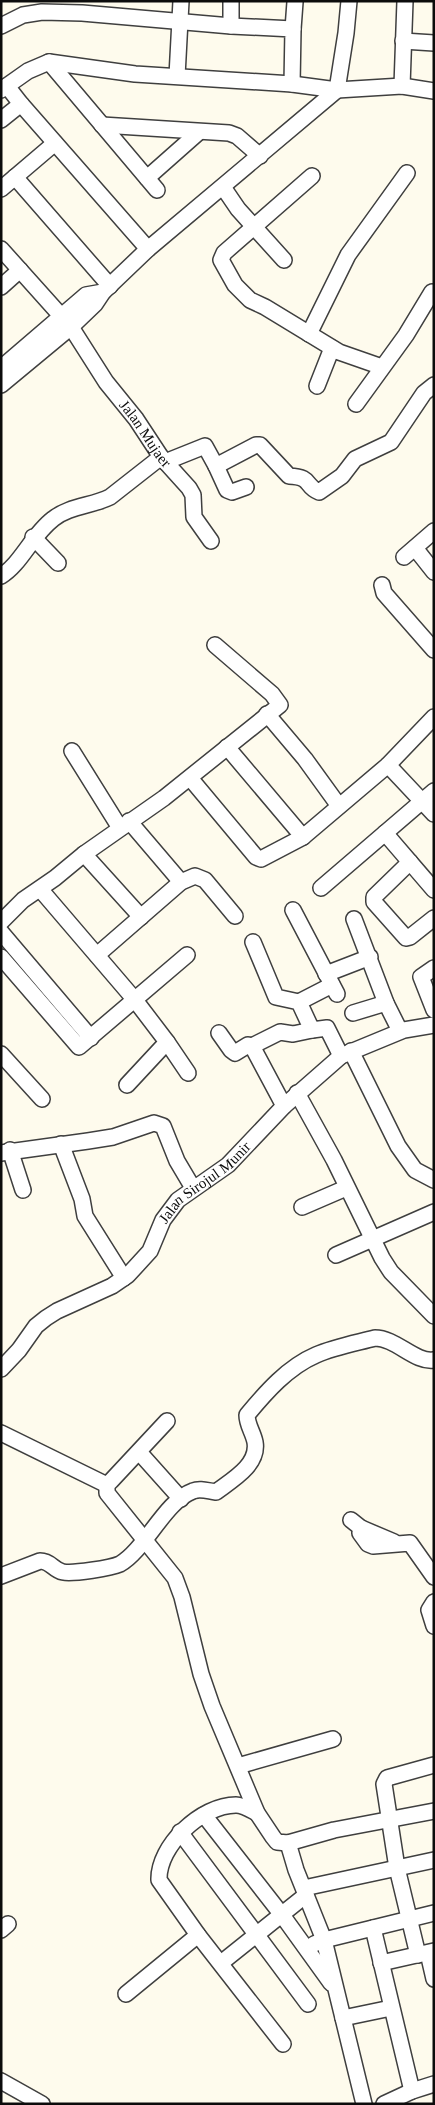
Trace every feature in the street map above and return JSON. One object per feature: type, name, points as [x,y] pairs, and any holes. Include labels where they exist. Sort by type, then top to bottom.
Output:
[{"type":"street","points":[[177,76],[181,1]]},
{"type":"street","points":[[231,1],[231,26]]},
{"type":"street","points":[[1,385],[86,295],[106,289],[148,249],[337,90],[349,1]]},
{"type":"street","points":[[402,86],[405,1]]},
{"type":"street","points":[[292,84],[295,2]]},
{"type":"street","points":[[1,26],[23,15],[83,7],[181,22],[294,29]]},
{"type":"street","points":[[403,41],[434,43]]},
{"type":"street","points":[[49,62],[152,184],[199,132]]},
{"type":"street","points":[[148,249],[21,104],[4,88],[28,70],[49,62],[135,74],[292,84],[337,90],[402,86],[434,91]]},
{"type":"street","points":[[1,120],[21,104]]},
{"type":"street","points":[[102,125],[229,133],[237,136],[260,156]]},
{"type":"street","points":[[1,189],[55,143]]},
{"type":"street","points":[[309,334],[348,255],[407,173]]},
{"type":"street","points":[[312,176],[224,253],[221,260],[235,285],[250,300],[265,307],[332,348],[382,367]]},
{"type":"street","points":[[15,177],[106,289]]},
{"type":"street","points":[[223,187],[238,209],[284,260]]},
{"type":"street","name":"Jalan Mujaer","points":[[1,249],[65,319],[106,382],[136,418],[163,460],[189,488],[193,495],[194,517],[211,541]]},
{"type":"street","points":[[1,287],[24,272]]},
{"type":"street","points":[[356,404],[406,335],[432,292]]},
{"type":"street","points":[[1,368],[65,319]]},
{"type":"street","points":[[317,386],[332,348]]},
{"type":"street","points":[[216,466],[256,445],[260,445],[289,476],[307,480],[314,490],[319,492],[342,476],[355,459],[391,442],[424,393],[434,385]]},
{"type":"street","points":[[1,576],[18,559],[33,537],[55,517],[71,509],[102,501],[120,491],[163,460],[206,446],[227,490],[232,492],[246,487]]},
{"type":"street","points":[[434,531],[410,552],[434,572]]},
{"type":"street","points":[[33,537],[58,563]]},
{"type":"street","points":[[382,585],[384,593],[434,650]]},
{"type":"street","points":[[1,922],[23,900],[40,890],[84,854],[164,798],[280,705],[276,698],[214,645]]},
{"type":"street","points":[[267,714],[305,759],[339,806]]},
{"type":"street","points":[[190,778],[258,858],[263,858],[303,837],[388,765],[434,717]]},
{"type":"street","points":[[226,747],[303,837]]},
{"type":"street","points":[[72,751],[125,824],[181,882]]},
{"type":"street","points":[[388,765],[434,814]]},
{"type":"street","points":[[321,888],[434,791]]},
{"type":"street","points":[[385,833],[434,890]]},
{"type":"street","points":[[84,854],[141,918]]},
{"type":"street","points":[[410,862],[374,897],[374,902],[406,938],[410,937],[434,918]]},
{"type":"street","points":[[97,955],[189,877],[200,877],[235,916]]},
{"type":"street","points":[[40,890],[135,1000],[188,1073]]},
{"type":"street","points":[[293,910],[331,984]]},
{"type":"street","points":[[354,919],[386,1003],[400,1031]]},
{"type":"street","points":[[1,932],[90,1038]]},
{"type":"street","points":[[253,942],[276,997],[299,1002],[331,984],[370,958]]},
{"type":"street","points":[[1,957],[75,1045],[81,1047],[187,955]]},
{"type":"street","points":[[434,968],[421,977],[434,1010]]},
{"type":"street","points":[[299,1002],[312,1030]]},
{"type":"street","points":[[353,1013],[386,1003]]},
{"type":"street","name":"Jalan Sirojul Munir","points":[[1,1369],[19,1350],[36,1326],[46,1318],[57,1311],[106,1289],[124,1278],[150,1251],[163,1220],[178,1200],[228,1165],[284,1106],[346,1054],[400,1031],[419,1026],[434,1025]]},
{"type":"street","points":[[219,1033],[231,1050],[235,1052],[280,1032],[294,1034],[327,1028],[346,1054],[398,1146],[415,1170],[434,1180]]},
{"type":"street","points":[[127,1085],[167,1042]]},
{"type":"street","points":[[252,1046],[284,1106]]},
{"type":"street","points":[[1,1054],[42,1099]]},
{"type":"street","points":[[298,1094],[334,1160],[372,1239],[391,1272],[434,1316]]},
{"type":"street","points":[[23,1190],[6,1152],[113,1137],[154,1123],[159,1123],[163,1126],[177,1161],[193,1188]]},
{"type":"street","points":[[61,1144],[82,1199],[85,1216],[124,1278]]},
{"type":"street","points":[[302,1207],[346,1188]]},
{"type":"street","points":[[336,1255],[434,1212]]},
{"type":"street","points":[[1,1576],[40,1561],[46,1561],[57,1570],[69,1572],[115,1565],[124,1561],[181,1499],[192,1491],[216,1492],[252,1462],[255,1441],[246,1415],[278,1381],[299,1364],[329,1350],[375,1338],[388,1340],[422,1358],[434,1360]]},
{"type":"street","points":[[167,1421],[107,1485],[107,1493],[168,1569],[179,1587],[201,1674],[212,1706],[257,1812],[273,1837],[277,1842],[288,1843],[334,1830],[434,1811]]},
{"type":"street","points":[[1,1433],[107,1485]]},
{"type":"street","points":[[139,1452],[181,1499]]},
{"type":"street","points":[[356,1524],[396,1543],[410,1543],[414,1546],[434,1577]]},
{"type":"street","points":[[434,1602],[429,1610],[434,1626]]},
{"type":"street","points":[[238,1766],[333,1739]]},
{"type":"street","points":[[434,1765],[385,1780],[397,1868],[410,1919],[426,1953],[434,1979]]},
{"type":"street","points":[[257,1812],[236,1804],[204,1815],[180,1832],[162,1862],[159,1880],[283,2044]]},
{"type":"street","points":[[204,1815],[282,1914],[336,1990]]},
{"type":"street","points":[[180,1832],[308,2004]]},
{"type":"street","points":[[288,1843],[324,1940],[364,2104]]},
{"type":"street","points":[[221,1964],[282,1914],[305,1892],[434,1860]]},
{"type":"street","points":[[306,1948],[324,1940],[434,1913]]},
{"type":"street","points":[[373,1928],[412,2091]]},
{"type":"street","points":[[126,1994],[198,1934]]},
{"type":"street","points":[[381,1963],[426,1953]]},
{"type":"street","points":[[343,2018],[392,2008]]},
{"type":"street","points":[[1,2081],[41,2103]]},
{"type":"street","points":[[384,2104],[412,2091],[434,2084]]}]
